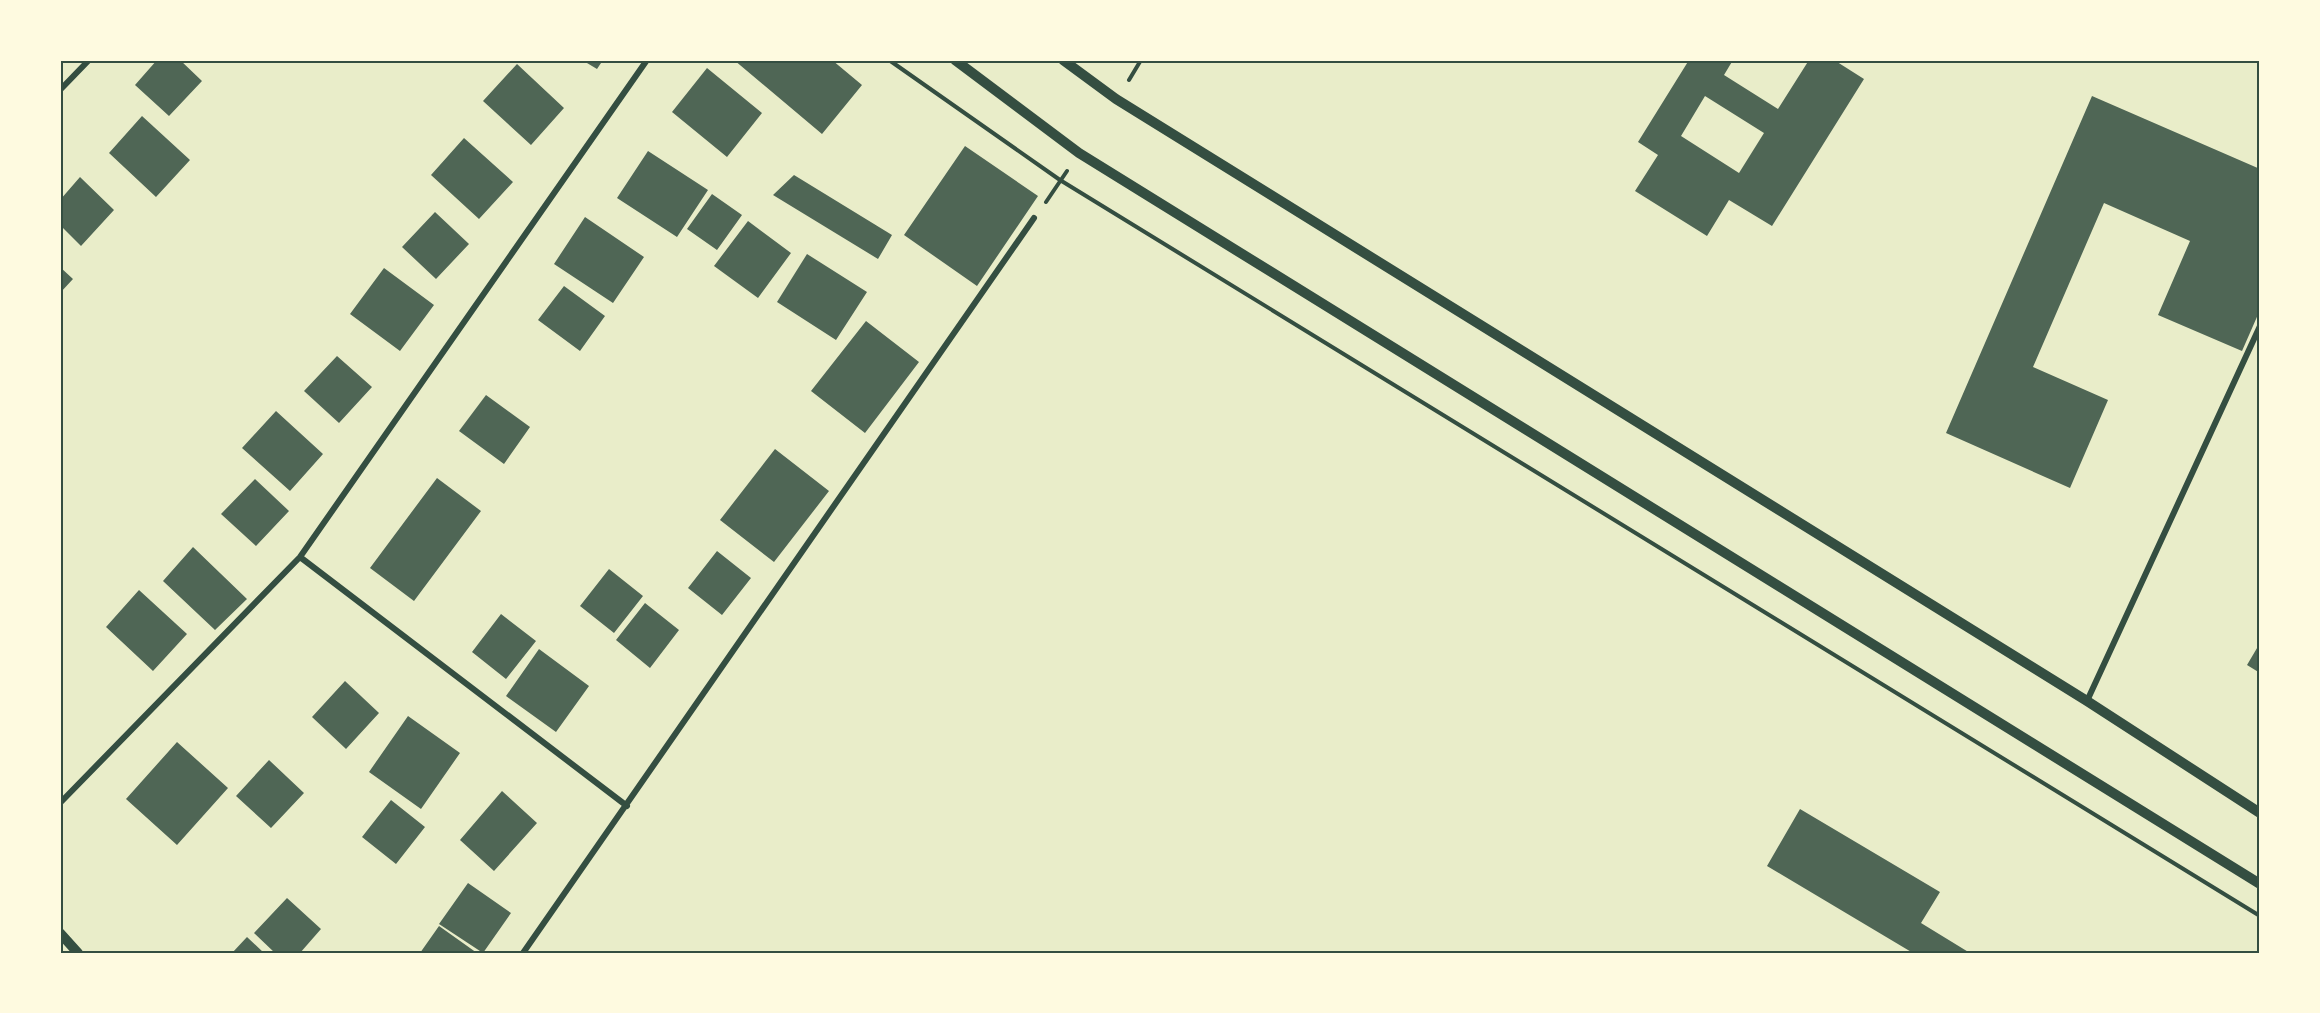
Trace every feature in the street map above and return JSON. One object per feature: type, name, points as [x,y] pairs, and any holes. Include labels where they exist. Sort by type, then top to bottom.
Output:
[{"type":"street","points":[[60,90],[89,60]]},
{"type":"street","points":[[60,803],[300,557],[647,60]]},
{"type":"street","points":[[955,60],[1079,153],[2260,884]]},
{"type":"street","points":[[1063,60],[1116,99],[2087,701],[2260,813]]},
{"type":"street","points":[[523,953],[1034,218]]},
{"type":"street","points":[[2087,701],[2260,326]]},
{"type":"street","points":[[300,557],[627,806]]},
{"type":"street","points":[[60,933],[78,953]]},
{"type":"path","points":[[889,60],[1060,180],[2260,915]]},
{"type":"path","points":[[1034,218],[1079,153]]},
{"type":"building","points":[[157,60],[180,60],[202,81],[169,116],[135,85]]},
{"type":"building","points":[[582,60],[603,60],[597,69]]},
{"type":"building","points":[[734,60],[832,60],[862,85],[822,134]]},
{"type":"building","points":[[1689,60],[1733,60],[1724,75],[1778,109],[1809,60],[1834,60],[1864,79],[1772,226],[1729,200],[1707,236],[1635,191],[1658,155],[1638,142]],"holes":[[[1705,96],[1764,133],[1739,173],[1681,136]]]},
{"type":"building","points":[[517,64],[564,108],[531,145],[483,101]]},
{"type":"building","points":[[707,68],[762,113],[727,157],[672,112]]},
{"type":"building","points":[[2092,96],[2260,169],[2260,310],[2242,351],[2158,315],[2190,241],[2104,203],[2033,367],[2108,400],[2070,488],[1946,433]]},
{"type":"building","points":[[142,116],[190,160],[156,197],[109,153]]},
{"type":"building","points":[[464,138],[513,182],[479,219],[431,175]]},
{"type":"building","points":[[965,146],[1038,196],[977,286],[904,235]]},
{"type":"building","points":[[648,151],[708,190],[677,237],[617,198]]},
{"type":"building","points":[[794,175],[892,235],[878,259],[773,195]]},
{"type":"building","points":[[80,177],[114,210],[81,246],[60,225],[60,200]]},
{"type":"building","points":[[712,194],[742,215],[717,250],[687,229]]},
{"type":"building","points":[[435,212],[469,244],[436,279],[402,247]]},
{"type":"building","points":[[585,217],[644,257],[613,303],[554,264]]},
{"type":"building","points":[[748,221],[791,253],[758,298],[714,266]]},
{"type":"building","points":[[807,254],[867,292],[836,340],[777,302]]},
{"type":"building","points":[[60,267],[73,279],[60,293]]},
{"type":"building","points":[[384,268],[434,305],[400,351],[350,314]]},
{"type":"building","points":[[564,286],[605,316],[580,351],[538,320]]},
{"type":"building","points":[[866,321],[919,362],[865,433],[811,391]]},
{"type":"building","points":[[337,356],[372,387],[339,423],[304,391]]},
{"type":"building","points":[[486,395],[530,427],[504,464],[459,431]]},
{"type":"building","points":[[276,411],[323,454],[290,491],[242,448]]},
{"type":"building","points":[[775,449],[829,491],[774,562],[720,520]]},
{"type":"building","points":[[437,478],[481,511],[414,601],[370,568]]},
{"type":"building","points":[[255,479],[289,511],[256,546],[221,514]]},
{"type":"building","points":[[193,547],[247,599],[215,630],[163,581]]},
{"type":"building","points":[[717,551],[751,578],[722,615],[688,588]]},
{"type":"building","points":[[609,569],[643,596],[614,633],[580,606]]},
{"type":"building","points":[[139,590],[187,634],[153,671],[106,627]]},
{"type":"building","points":[[645,603],[679,630],[650,668],[616,640]]},
{"type":"building","points":[[501,614],[536,641],[506,679],[472,652]]},
{"type":"building","points":[[2260,643],[2260,673],[2247,665]]},
{"type":"building","points":[[539,649],[589,686],[556,732],[506,696]]},
{"type":"building","points":[[345,681],[379,713],[346,749],[312,717]]},
{"type":"building","points":[[408,716],[460,753],[421,809],[369,772]]},
{"type":"building","points":[[177,742],[228,788],[177,845],[126,799]]},
{"type":"building","points":[[269,760],[304,793],[271,828],[236,796]]},
{"type":"building","points":[[502,791],[537,823],[494,871],[460,840]]},
{"type":"building","points":[[391,800],[425,827],[396,864],[362,837]]},
{"type":"building","points":[[1800,809],[1940,892],[1921,923],[1970,953],[1913,953],[1767,866]]},
{"type":"building","points":[[468,883],[511,913],[483,953],[439,924]]},
{"type":"building","points":[[287,898],[321,929],[300,953],[275,953],[254,933]]},
{"type":"building","points":[[439,926],[477,953],[420,953]]},
{"type":"building","points":[[247,937],[264,953],[232,953]]}]
